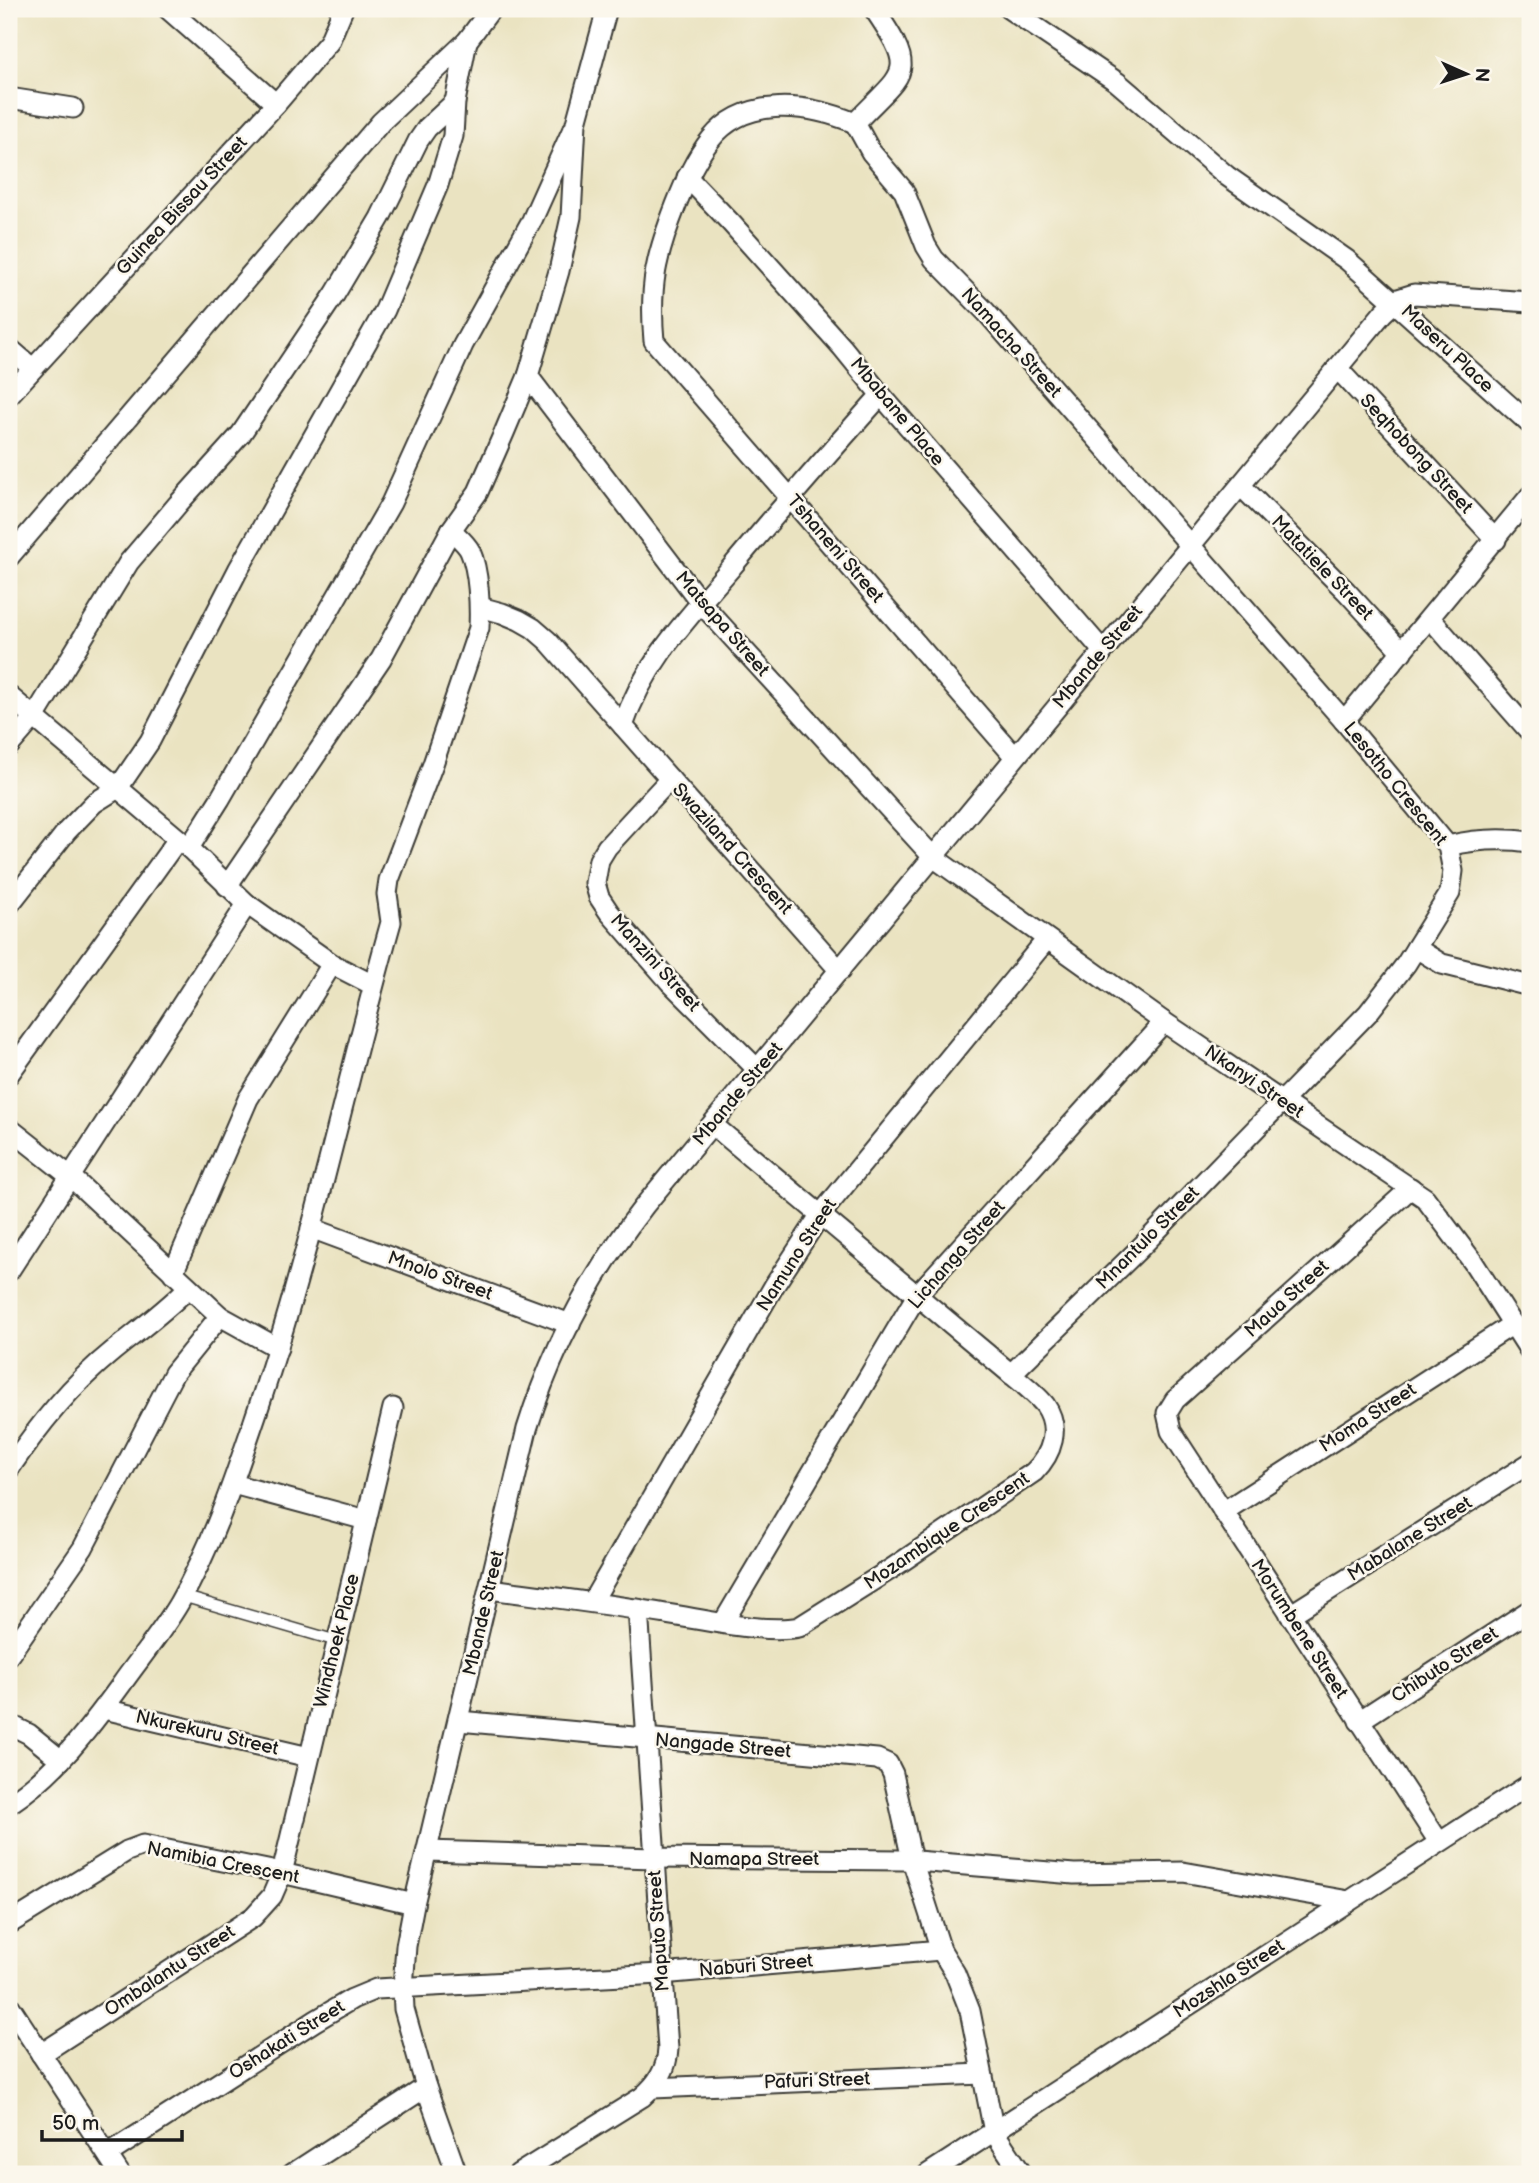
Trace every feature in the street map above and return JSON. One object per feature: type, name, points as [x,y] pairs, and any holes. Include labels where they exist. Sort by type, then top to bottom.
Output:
[{"type":"street","points":[[168,9],[276,104]]},
{"type":"street","name":"Guinea Bissau Street","points":[[9,395],[276,104],[329,42],[343,9]]},
{"type":"street","points":[[9,557],[381,122],[467,41],[491,9]]},
{"type":"street","points":[[9,1074],[220,799],[391,503],[463,345],[532,220],[576,123],[607,9]]},
{"type":"street","points":[[687,177],[712,137],[730,122],[752,113],[785,106],[830,113],[855,123],[894,83],[902,68],[896,41],[874,9]]},
{"type":"street","name":"Maseru Place","points":[[1009,9],[1117,82],[1227,176],[1338,252],[1396,301],[1530,424]]},
{"type":"street","points":[[9,905],[67,831],[94,803],[118,788],[150,741],[238,570],[385,310],[438,185],[453,136],[455,102],[467,41]]},
{"type":"street","points":[[9,98],[73,108]]},
{"type":"street","points":[[9,746],[35,716],[129,562],[241,434],[335,294],[380,218],[418,141],[427,128],[455,102]]},
{"type":"street","points":[[227,886],[381,659],[451,530],[478,492],[528,376],[559,271],[571,217],[576,123]]},
{"type":"street","name":"Namacha Street","points":[[855,123],[871,152],[904,191],[934,259],[986,312],[1192,546]]},
{"type":"street","name":"Tshaneni Street","points":[[687,177],[656,260],[652,293],[654,341],[1015,757]]},
{"type":"street","name":"Mbabane Place","points":[[687,177],[803,302],[1102,650]]},
{"type":"street","points":[[1396,301],[1414,294],[1530,302]]},
{"type":"street","name":"Mbande Street","points":[[457,2174],[426,2087],[409,2028],[403,1988],[407,1946],[414,1904],[537,1398],[570,1324],[602,1263],[622,1234],[1102,650],[1192,546],[1383,313],[1396,301]]},
{"type":"street","points":[[9,348],[33,368]]},
{"type":"street","name":"Seqhobong Street","points":[[1337,368],[1496,540]]},
{"type":"street","name":"Matsapa Street","points":[[528,376],[701,603],[933,857]]},
{"type":"street","points":[[623,726],[631,703],[652,664],[790,497],[881,395]]},
{"type":"street","name":"Matatiele Street","points":[[1241,486],[1346,591],[1402,652]]},
{"type":"street","points":[[1344,721],[1530,496]]},
{"type":"street","points":[[9,1804],[40,1782],[104,1709],[182,1596],[199,1564],[233,1484],[278,1348],[391,922],[387,894],[389,880],[433,764],[479,628],[480,607],[469,549],[451,530]]},
{"type":"street","name":"Lesotho Crescent","points":[[1192,546],[1448,846],[1453,871],[1450,892],[1406,964],[1367,1013],[1283,1101]]},
{"type":"street","name":"Swaziland Crescent","points":[[480,607],[519,621],[533,628],[548,641],[840,971]]},
{"type":"street","points":[[1430,618],[1530,733]]},
{"type":"street","points":[[9,696],[183,844],[247,904],[332,964],[373,985]]},
{"type":"street","name":"Manzini Street","points":[[670,779],[607,847],[599,860],[595,883],[599,897],[670,982],[758,1070]]},
{"type":"street","points":[[1448,846],[1472,840],[1502,838],[1530,842]]},
{"type":"street","name":"Nkanyi Street","points":[[933,857],[1164,1022],[1412,1188],[1437,1211],[1530,1352]]},
{"type":"street","points":[[9,1271],[247,904]]},
{"type":"street","name":"Namuno Street","points":[[592,1602],[774,1286],[821,1213],[1047,939]]},
{"type":"street","points":[[1416,948],[1442,964],[1530,986]]},
{"type":"street","points":[[173,1273],[248,1100],[332,964]]},
{"type":"street","name":"Lichanga Street","points":[[723,1623],[917,1295],[1164,1022]]},
{"type":"street","name":"Mnantulo Street","points":[[1012,1374],[1283,1101]]},
{"type":"street","name":"Mozambique Crescent","points":[[490,1589],[723,1623],[784,1629],[799,1627],[891,1569],[1034,1472],[1044,1462],[1054,1433],[1045,1405],[1012,1374],[713,1125]]},
{"type":"street","points":[[9,1128],[71,1177],[220,1316],[278,1348]]},
{"type":"street","name":"Maua Street","points":[[1167,1413],[1175,1400],[1412,1188]]},
{"type":"street","name":"Mnolo Street","points":[[311,1228],[570,1324]]},
{"type":"street","points":[[9,1469],[58,1402],[112,1352],[166,1311],[188,1288]]},
{"type":"street","points":[[9,1655],[83,1548],[174,1373],[220,1316]]},
{"type":"street","name":"Moma Street","points":[[1223,1512],[1513,1324]]},
{"type":"street","name":"Windhoek Place","points":[[282,1873],[393,1409]]},
{"type":"street","name":"Morumbene Street","points":[[1167,1413],[1171,1431],[1439,1842]]},
{"type":"street","name":"Mabalane Street","points":[[1290,1615],[1530,1463]]},
{"type":"street","points":[[233,1484],[366,1520]]},
{"type":"street","name":"Maputo Street","points":[[518,2174],[627,2108],[653,2088],[662,2076],[668,2057],[638,1609]]},
{"type":"street","name":"Chibuto Street","points":[[1359,1721],[1530,1610]]},
{"type":"street","name":"Nkurekuru Street","points":[[104,1709],[309,1757]]},
{"type":"street","name":"Nangade Street","points":[[459,1721],[883,1762],[890,1767],[894,1774],[912,1860],[940,1950],[955,1973],[970,2011],[994,2132]]},
{"type":"street","points":[[9,1724],[29,1734],[61,1760]]},
{"type":"street","name":"Mozshla Street","points":[[928,2174],[1530,1784]]},
{"type":"street","name":"Namibia Crescent","points":[[9,1924],[127,1851],[143,1845],[282,1873],[414,1904]]},
{"type":"street","name":"Namapa Street","points":[[427,1851],[654,1858],[912,1860],[1074,1874],[1183,1872],[1349,1901]]},
{"type":"street","name":"Ombalantu Street","points":[[41,2054],[253,1917],[272,1896],[282,1873]]},
{"type":"street","name":"Naburi Street","points":[[403,1988],[662,1974],[940,1950]]},
{"type":"street","name":"Oshakati Street","points":[[108,2154],[352,1999],[376,1989],[403,1988]]},
{"type":"street","points":[[9,2005],[120,2174]]},
{"type":"street","name":"Pafuri Street","points":[[653,2088],[982,2074]]},
{"type":"street","points":[[292,2174],[426,2087]]},
{"type":"street","points":[[994,2132],[1022,2174]]},
{"type":"lane","points":[[182,1596],[337,1641]]}]
